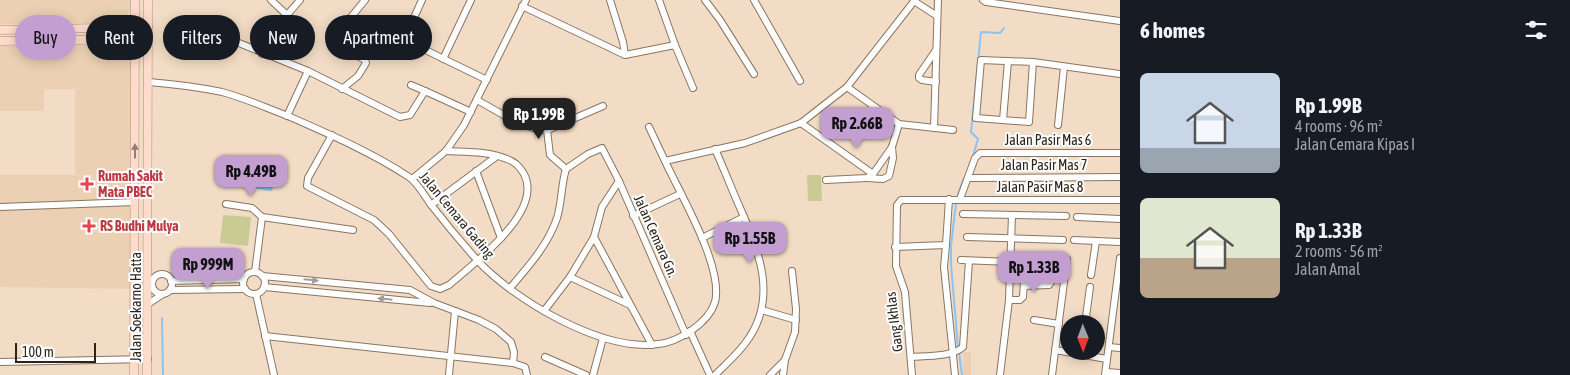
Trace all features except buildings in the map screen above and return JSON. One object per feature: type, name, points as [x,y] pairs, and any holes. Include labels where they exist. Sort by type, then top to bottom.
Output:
[{"type":"main road","name":"Jalan Soekarno Hatta","points":[[135,0],[135,15]]},
{"type":"main road","name":"Jalan Soekarno Hatta","points":[[148,0],[148,15]]},
{"type":"main road","points":[[0,30],[86,28]]},
{"type":"main road","points":[[0,41],[86,40]]},
{"type":"main road","name":"Jalan Soekarno Hatta","points":[[134,375],[136,60]]},
{"type":"main road","name":"Jalan Soekarno Hatta","points":[[147,375],[148,60]]},
{"type":"street","points":[[271,0],[287,15],[300,0]]},
{"type":"street","points":[[342,89],[358,76],[366,63],[365,60],[336,44],[334,38],[365,0]]},
{"type":"street","points":[[422,0],[407,33],[406,39],[409,43],[487,80]]},
{"type":"street","points":[[443,59],[472,0]]},
{"type":"street","points":[[610,0],[625,55]]},
{"type":"street","points":[[659,0],[693,88]]},
{"type":"street","points":[[705,0],[754,74]]},
{"type":"street","points":[[754,0],[800,81]]},
{"type":"street","points":[[934,128],[938,0]]},
{"type":"street","points":[[983,0],[986,2],[1120,20]]},
{"type":"street","points":[[665,161],[754,140],[801,123],[847,87],[914,1],[937,16]]},
{"type":"street","points":[[412,179],[446,151],[471,112],[524,3],[625,55],[675,45]]},
{"type":"street","points":[[936,82],[922,80],[919,78],[919,75],[937,49]]},
{"type":"street","points":[[278,60],[308,71],[400,117],[410,115],[425,91]]},
{"type":"street","points":[[1033,62],[1028,122],[976,118],[981,60],[1033,62],[1120,74]]},
{"type":"street","points":[[1003,120],[1008,61]]},
{"type":"street","points":[[1058,125],[1064,67]]},
{"type":"street","points":[[287,116],[308,71]]},
{"type":"street","name":"Jalan Cemara Gading","points":[[149,82],[222,92],[249,100],[332,135],[412,179],[477,260],[494,276],[544,311],[603,338],[620,343],[652,345],[665,343],[688,333],[707,317],[716,297],[715,274],[702,238],[649,127]]},
{"type":"street","points":[[411,85],[471,112]]},
{"type":"street","points":[[847,87],[899,124],[953,130]]},
{"type":"street","points":[[477,100],[529,127],[547,130],[603,106]]},
{"type":"street","points":[[801,123],[873,174]]},
{"type":"street","points":[[866,178],[873,174],[892,148],[899,124]]},
{"type":"street","points":[[510,288],[535,257],[553,229],[558,212],[566,169],[550,155],[547,130]]},
{"type":"street","points":[[332,135],[306,184],[310,188],[374,220],[390,234],[406,257],[433,288],[440,289],[446,287],[477,260],[515,222],[525,201],[528,188],[521,169],[512,161],[497,156],[446,151]]},
{"type":"street","name":"Jalan Cemara Gn.","points":[[566,169],[588,154],[602,148],[688,333],[710,375]]},
{"type":"street","points":[[826,180],[883,179],[889,176],[893,158],[892,148]]},
{"type":"street","points":[[715,149],[752,236],[762,267],[764,286],[762,310],[750,338],[716,375]]},
{"type":"street","name":"Jalan Pasir Mas 6","points":[[968,178],[977,155],[980,153],[1120,153]]},
{"type":"street","points":[[431,205],[497,156]]},
{"type":"street","points":[[476,171],[500,238]]},
{"type":"street","name":"Jalan Pasir Mas 7","points":[[968,178],[1120,177]]},
{"type":"street","points":[[960,199],[968,178]]},
{"type":"street","points":[[544,311],[570,277],[594,237],[602,207],[618,181]]},
{"type":"street","points":[[633,216],[680,194]]},
{"type":"street","points":[[949,199],[944,267],[955,375]]},
{"type":"street","name":"Jalan Pasir Mas 8","points":[[896,247],[897,205],[901,200],[1120,200]]},
{"type":"street","points":[[0,207],[135,202]]},
{"type":"street","points":[[226,204],[252,208],[262,218],[353,230]]},
{"type":"street","points":[[963,214],[1066,216]]},
{"type":"street","points":[[1000,375],[1009,300],[1012,214]]},
{"type":"street","points":[[702,238],[744,217]]},
{"type":"street","points":[[1076,217],[1120,219]]},
{"type":"street","points":[[255,272],[262,218]]},
{"type":"street","points":[[594,237],[652,345]]},
{"type":"street","points":[[967,237],[1064,240]]},
{"type":"street","points":[[1074,240],[1120,242]]},
{"type":"street","points":[[1091,274],[1096,241]]},
{"type":"street","points":[[896,247],[946,245]]},
{"type":"street","name":"Gang Ikhlas","points":[[896,247],[896,266],[905,292],[912,375]]},
{"type":"street","points":[[1120,258],[1106,373],[1120,373]]},
{"type":"street","points":[[1009,300],[1022,299],[1027,260],[1046,259],[1050,261],[1049,286],[1024,286]]},
{"type":"street","points":[[1052,375],[1068,259]]},
{"type":"street","points":[[961,260],[1010,262]]},
{"type":"street","points":[[911,357],[953,353],[961,350],[964,344],[969,261]]},
{"type":"street","points":[[148,267],[171,280],[244,279]]},
{"type":"street","points":[[783,375],[785,360],[796,320],[792,271]]},
{"type":"street","points":[[245,289],[244,279],[248,274],[255,272],[262,276],[412,291],[434,304],[488,324],[506,336],[514,347],[513,363]]},
{"type":"street","points":[[163,275],[157,276],[152,283],[155,291],[163,294]]},
{"type":"street","points":[[148,304],[170,290],[245,289],[250,293],[256,294],[261,292],[264,287],[265,281],[262,276]]},
{"type":"street","points":[[570,277],[631,306]]},
{"type":"street","points":[[170,290],[171,280]]},
{"type":"street","points":[[264,287],[434,304]]},
{"type":"street","points":[[1086,315],[1090,287]]},
{"type":"street","points":[[256,294],[274,375]]},
{"type":"street","points":[[762,310],[796,320]]},
{"type":"street","points":[[449,375],[455,311]]},
{"type":"street","points":[[1034,320],[1059,324]]},
{"type":"street","points":[[265,336],[513,363],[525,367],[527,375]]},
{"type":"street","points":[[592,375],[603,338]]},
{"type":"street","points":[[1109,347],[1120,348]]},
{"type":"street","points":[[1055,350],[1060,351]]},
{"type":"street","points":[[545,357],[586,375]]},
{"type":"street","points":[[0,362],[148,359]]},
{"type":"street","points":[[770,375],[785,360]]},
{"type":"shaded area","points":[[0,0],[132,0],[128,15],[86,15],[86,23],[76,23],[76,15],[15,15],[15,24],[0,24]]},
{"type":"shaded area","points":[[76,45],[86,45],[86,60],[130,60],[132,66],[132,289],[0,287],[0,175],[75,175],[75,89],[44,89],[44,111],[0,111],[0,46],[15,46],[15,60],[76,60]]},
{"type":"shaded area","points":[[963,352],[971,352],[971,375],[963,375]]},
{"type":"green space","points":[[807,175],[821,175],[822,201],[808,201]]},
{"type":"green space","points":[[223,215],[251,217],[248,246],[220,243]]},
{"type":"water","points":[[251,177],[273,187],[272,191],[249,188],[247,179]]},
{"type":"waterway","points":[[973,156],[978,139],[971,132],[981,32],[1000,33],[1004,28]]},
{"type":"waterway","points":[[958,194],[964,178]]},
{"type":"waterway","points":[[956,203],[951,264],[958,348]]},
{"type":"waterway","points":[[162,318],[163,375]]},
{"type":"waterway","points":[[959,352],[962,375]]},
{"type":"place","name":"Rumah Sakit Mata PBEC","points":[[87,184]]},
{"type":"place","name":"RS Budhi Mulya","points":[[89,226]]}]
